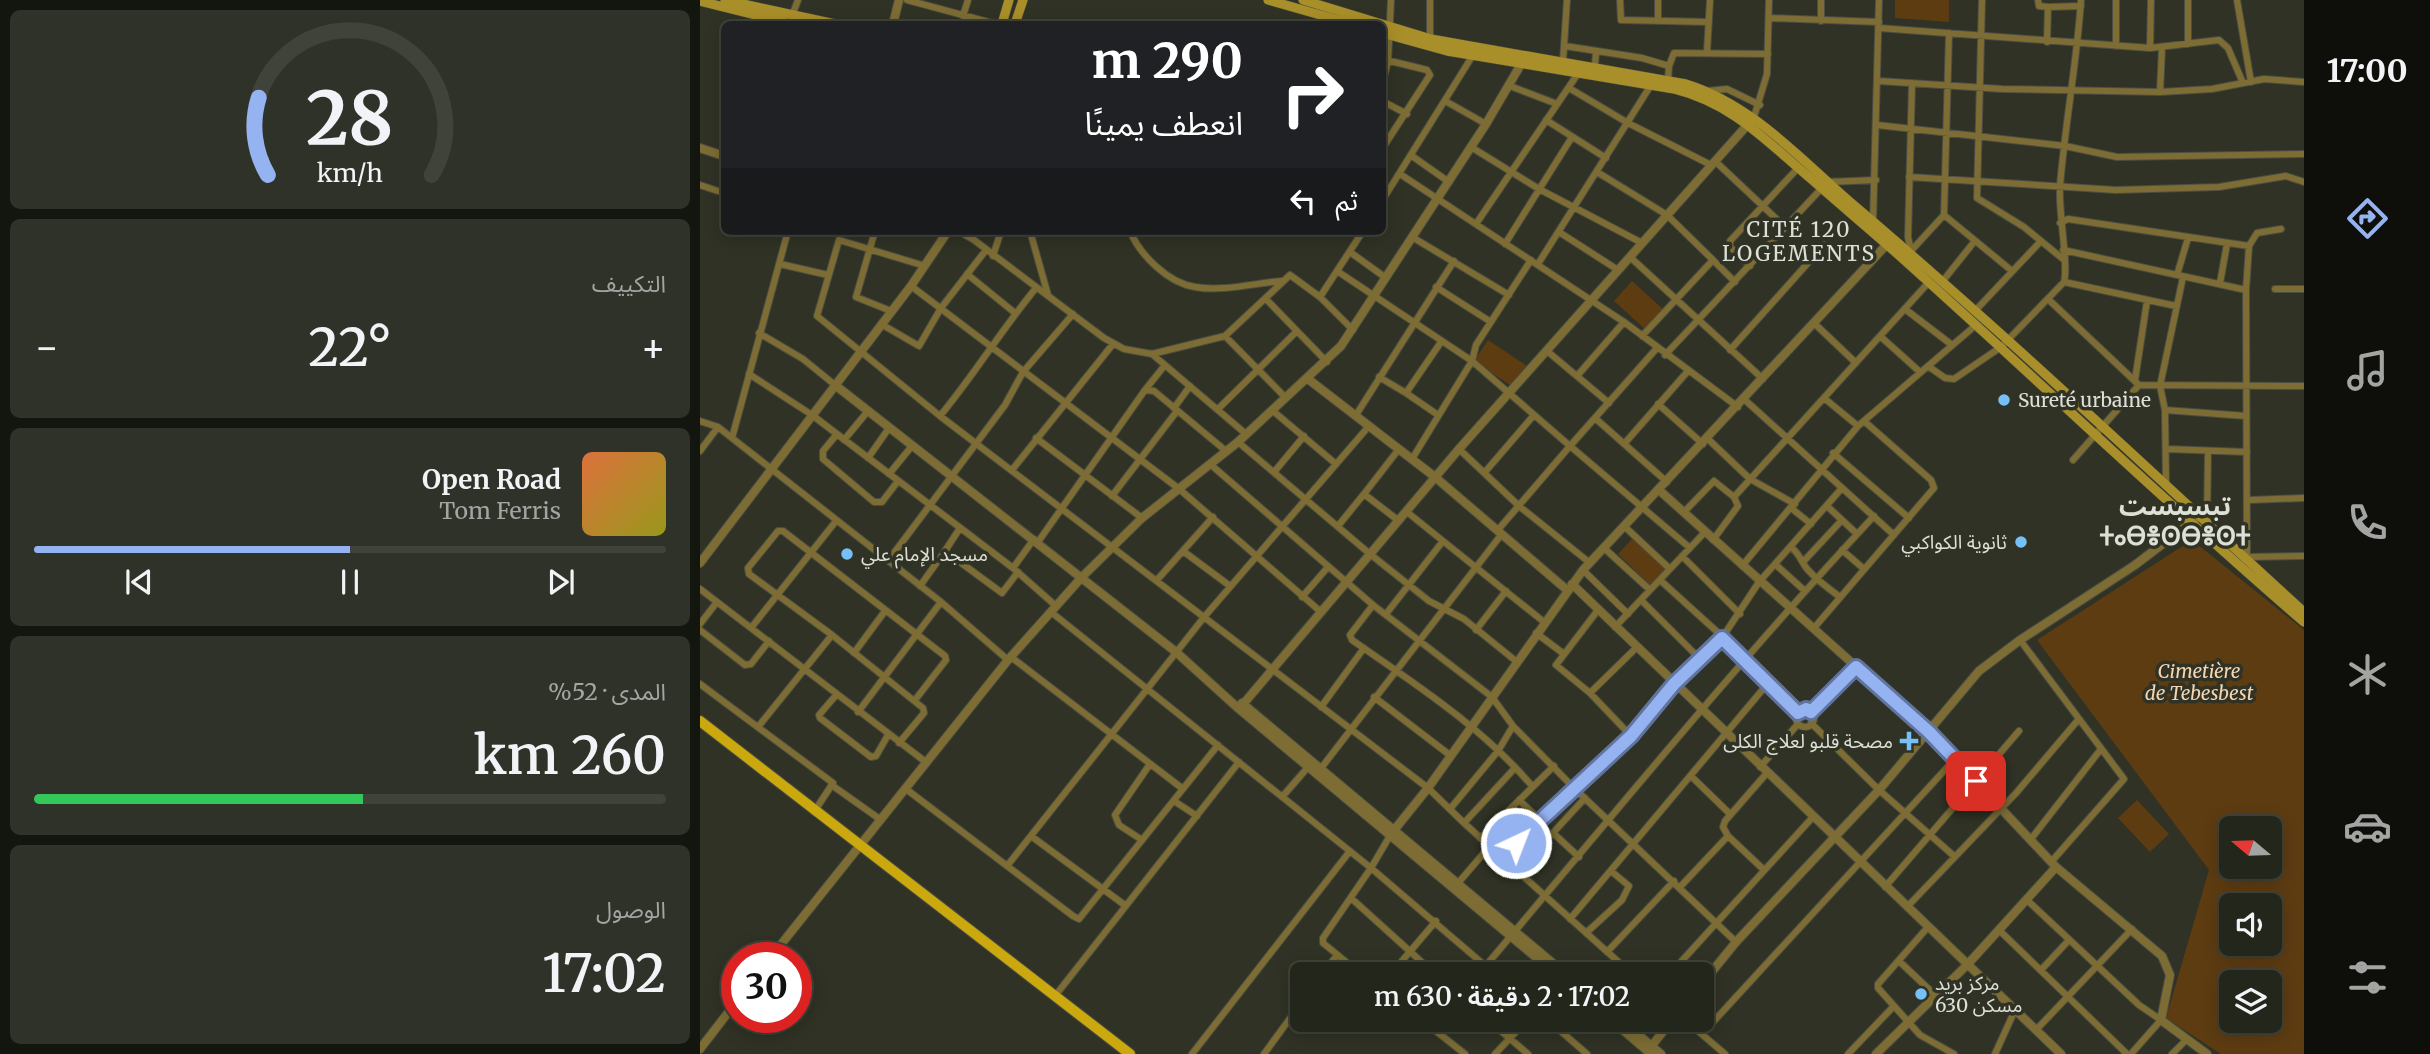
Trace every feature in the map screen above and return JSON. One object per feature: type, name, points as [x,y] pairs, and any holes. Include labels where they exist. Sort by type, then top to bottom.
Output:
[{"type":"main road","points":[[725,0],[791,20]]},
{"type":"main road","points":[[1003,21],[1009,0]]},
{"type":"main road","points":[[1016,21],[1023,0]]},
{"type":"main road","points":[[1268,0],[1318,9],[1354,21]]},
{"type":"main road","points":[[1303,0],[1345,21]]},
{"type":"main road","points":[[700,1],[767,21]]},
{"type":"main road","points":[[1387,32],[1474,55],[1563,61],[1668,79],[1707,91],[1731,103],[1890,241],[1928,282],[1976,325],[2004,345]]},
{"type":"main road","points":[[1430,43],[1524,59],[1706,99],[1751,121],[1798,168],[1824,185]]},
{"type":"main road","points":[[1890,241],[1910,252],[1975,312],[2004,345],[2304,612]]},
{"type":"main road","points":[[2098,430],[2191,525],[2304,622]]},
{"type":"main road","points":[[700,721],[814,811]]},
{"type":"main road","points":[[700,727],[814,811],[1130,1054]]},
{"type":"main road","points":[[860,846],[1122,1054]]},
{"type":"street","points":[[791,20],[798,0]]},
{"type":"street","points":[[894,21],[899,0]]},
{"type":"street","points":[[907,0],[933,4],[984,21]]},
{"type":"street","points":[[963,16],[968,0]]},
{"type":"street","points":[[1387,32],[1391,0]]},
{"type":"street","points":[[1430,0],[1430,43]]},
{"type":"street","points":[[1563,61],[1567,0]]},
{"type":"street","points":[[1620,0],[1620,19],[1709,22]]},
{"type":"street","points":[[1658,0],[1658,19]]},
{"type":"street","points":[[1707,52],[1710,0]]},
{"type":"street","points":[[1242,707],[1459,449],[1751,121],[1760,105],[1768,54],[1769,0]]},
{"type":"street","points":[[1821,0],[1821,21]]},
{"type":"street","points":[[1873,226],[1879,0]]},
{"type":"street","points":[[1982,0],[1979,201],[2017,222],[2063,259]]},
{"type":"street","points":[[1928,366],[1945,378],[1954,379],[2004,345],[2064,282],[2067,273],[2060,223],[2060,188],[2074,90],[2081,3],[2048,7],[2039,6],[2038,0]]},
{"type":"street","points":[[2116,0],[2116,46]]},
{"type":"street","points":[[2150,48],[2151,0]]},
{"type":"street","points":[[2188,0],[2188,44]]},
{"type":"street","points":[[2237,0],[2247,83]]},
{"type":"street","points":[[2047,42],[2048,7]]},
{"type":"street","points":[[1769,18],[1879,25],[1982,37],[2150,48],[2222,41],[2247,83]]},
{"type":"street","points":[[1910,252],[1944,215],[1949,33]]},
{"type":"street","points":[[1565,46],[1669,66]]},
{"type":"street","points":[[2160,92],[2162,48]]},
{"type":"street","points":[[1595,66],[1596,51]]},
{"type":"street","points":[[1668,79],[1674,53],[1768,54]]},
{"type":"street","points":[[1386,195],[1447,102],[1474,55]]},
{"type":"street","points":[[783,942],[1009,658],[1082,577],[1142,518],[1238,442],[1327,362],[1353,330],[1510,86],[1524,59]]},
{"type":"street","points":[[1386,60],[1427,70],[1430,75],[1386,143]]},
{"type":"street","points":[[1476,224],[1579,72]]},
{"type":"street","points":[[1878,81],[1981,88],[2160,92],[2212,89],[2273,79],[2304,82]]},
{"type":"street","points":[[1910,252],[1908,237],[1912,83]]},
{"type":"street","points":[[1538,264],[1651,85]]},
{"type":"street","points":[[1510,86],[1557,104]]},
{"type":"street","points":[[1569,88],[1628,123],[1713,163],[1785,227]]},
{"type":"street","points":[[1707,91],[1722,88],[1760,105]]},
{"type":"street","points":[[1731,103],[1733,91]]},
{"type":"street","points":[[1447,102],[1486,124]]},
{"type":"street","points":[[1386,103],[1407,114]]},
{"type":"street","points":[[1546,120],[1606,158]]},
{"type":"street","points":[[1877,125],[2065,146],[2117,157],[2304,154]]},
{"type":"street","points":[[1505,244],[1572,137]]},
{"type":"street","points":[[1471,147],[1539,189],[1642,243]]},
{"type":"street","points":[[700,148],[721,155]]},
{"type":"street","points":[[1412,156],[1449,182]]},
{"type":"street","points":[[1750,266],[1730,247],[1730,241],[1798,168]]},
{"type":"street","points":[[1597,172],[1667,215],[1735,282]]},
{"type":"street","points":[[1400,174],[1436,201],[1476,224],[1591,300],[1688,371],[1741,403],[1787,439],[1894,535]]},
{"type":"street","points":[[1909,177],[2060,188],[2219,187],[2286,176],[2304,182]]},
{"type":"street","points":[[1665,355],[1824,185],[1876,180]]},
{"type":"street","points":[[700,185],[721,192]]},
{"type":"street","points":[[1944,215],[2012,271]]},
{"type":"street","points":[[2060,223],[2068,219],[2249,246]]},
{"type":"street","points":[[2281,229],[2255,234],[2249,246],[2246,290],[2249,500],[2247,559],[2304,556]]},
{"type":"street","points":[[1559,232],[1618,270]]},
{"type":"street","points":[[732,438],[787,235]]},
{"type":"street","points":[[874,235],[856,297],[891,311]]},
{"type":"street","points":[[700,563],[911,286],[945,235]]},
{"type":"street","points":[[964,235],[1112,344],[1152,354],[1224,336],[1290,275],[1296,276],[1353,330]]},
{"type":"street","points":[[993,256],[1000,235]]},
{"type":"street","points":[[1031,235],[1049,297]]},
{"type":"street","points":[[1132,235],[1140,248],[1157,266],[1186,285],[1203,288],[1283,281]]},
{"type":"street","points":[[1320,297],[1361,235]]},
{"type":"street","points":[[1412,237],[1509,295]]},
{"type":"street","points":[[2166,487],[2165,410],[2160,386],[2188,238]]},
{"type":"street","points":[[925,266],[839,240],[817,316],[940,416],[1428,788],[1501,859],[1618,962]]},
{"type":"street","points":[[1346,962],[1323,943],[1323,938],[1393,832],[1451,756],[1569,587],[1890,241]]},
{"type":"street","points":[[1975,312],[2041,241]]},
{"type":"street","points":[[1941,282],[1975,242]]},
{"type":"street","points":[[2220,284],[2227,244]]},
{"type":"street","points":[[1730,350],[1824,245]]},
{"type":"street","points":[[881,324],[917,347],[941,308],[986,250]]},
{"type":"street","points":[[2063,250],[2246,290]]},
{"type":"street","points":[[1350,252],[1386,278]]},
{"type":"street","points":[[1630,257],[1763,379]]},
{"type":"street","points":[[1412,459],[1472,361],[1476,345],[1531,260]]},
{"type":"street","points":[[1642,336],[1713,260]]},
{"type":"street","points":[[1356,415],[1412,323],[1454,261]]},
{"type":"street","points":[[780,264],[828,275]]},
{"type":"street","points":[[1337,271],[1373,298],[1472,361],[1690,548]]},
{"type":"street","points":[[967,274],[1015,313]]},
{"type":"street","points":[[1734,497],[1928,282]]},
{"type":"street","points":[[2064,282],[2176,306]]},
{"type":"street","points":[[911,286],[1178,488],[1321,612]]},
{"type":"street","points":[[1436,287],[1491,322]]},
{"type":"street","points":[[940,416],[971,379],[991,346],[1036,288]]},
{"type":"street","points":[[2275,289],[2304,289]]},
{"type":"street","points":[[1266,299],[1327,362]]},
{"type":"street","points":[[2048,299],[2137,382],[2160,386],[2304,386]]},
{"type":"street","points":[[2073,460],[2137,382],[2147,301]]},
{"type":"street","points":[[1905,309],[1952,345]]},
{"type":"street","points":[[888,561],[1005,405],[1023,372],[1073,314]]},
{"type":"street","points":[[1577,376],[1624,323]]},
{"type":"street","points":[[1815,324],[1856,363]]},
{"type":"street","points":[[1742,566],[1793,506],[1820,468],[1858,426],[1976,325]]},
{"type":"street","points":[[1218,409],[1297,331]]},
{"type":"street","points":[[760,332],[803,359],[951,478],[1036,540],[1242,707],[1322,767],[1393,832],[1550,962]]},
{"type":"street","points":[[1224,336],[1286,398]]},
{"type":"street","points":[[1880,336],[1920,372]]},
{"type":"street","points":[[1406,393],[1440,342]]},
{"type":"street","points":[[1012,470],[1112,344]]},
{"type":"street","points":[[1322,767],[1444,610],[1519,506],[1657,348]]},
{"type":"street","points":[[1547,351],[1609,403]]},
{"type":"street","points":[[1152,354],[1246,434]]},
{"type":"street","points":[[945,551],[1002,593],[1036,540],[1164,365]]},
{"type":"street","points":[[1624,444],[1688,371]]},
{"type":"street","points":[[749,374],[812,415],[1015,570],[1053,609],[1437,922],[1482,962]]},
{"type":"street","points":[[1379,377],[1438,415]]},
{"type":"street","points":[[1308,379],[1435,477],[1499,533],[1598,610],[2061,1054]]},
{"type":"street","points":[[1112,495],[1141,459],[1190,386]]},
{"type":"street","points":[[1145,390],[1154,391],[1226,451]]},
{"type":"street","points":[[1825,398],[1858,426]]},
{"type":"street","points":[[1658,404],[1749,479],[1793,506],[1811,524]]},
{"type":"street","points":[[2165,410],[2246,416]]},
{"type":"street","points":[[845,440],[868,411]]},
{"type":"street","points":[[1273,411],[1336,464]]},
{"type":"street","points":[[1485,472],[1534,415]]},
{"type":"street","points":[[1595,418],[1667,482]]},
{"type":"street","points":[[700,421],[718,427],[1009,658],[1183,789]]},
{"type":"street","points":[[1814,628],[1934,485],[1864,421]]},
{"type":"street","points":[[1007,866],[1205,616],[1369,426]]},
{"type":"street","points":[[700,451],[718,427]]},
{"type":"street","points":[[868,458],[889,428]]},
{"type":"street","points":[[837,434],[823,451],[823,459],[874,502],[882,502],[898,481]]},
{"type":"street","points":[[1275,471],[1304,436]]},
{"type":"street","points":[[1036,438],[1142,518]]},
{"type":"street","points":[[1238,442],[1370,554],[1444,610],[1464,619],[1517,662]]},
{"type":"street","points":[[889,474],[912,446]]},
{"type":"street","points":[[1338,526],[1399,449]]},
{"type":"street","points":[[1459,449],[1519,506],[1590,563]]},
{"type":"street","points":[[2166,449],[2247,452]]},
{"type":"street","points":[[2207,524],[2208,451]]},
{"type":"street","points":[[1833,453],[1909,518]]},
{"type":"street","points":[[1210,464],[1373,605],[1492,697],[1513,726],[1574,788],[1737,942]]},
{"type":"street","points":[[1684,512],[1714,481],[1734,497],[1738,506],[1713,540]]},
{"type":"street","points":[[1501,859],[1539,818],[1631,736],[1674,684],[1722,638],[1759,582],[1842,488]]},
{"type":"street","points":[[1660,490],[1759,582],[1929,732],[2054,864],[2162,956],[2169,967],[2170,980],[2161,1020],[2129,1054],[1999,930]]},
{"type":"street","points":[[1364,494],[1399,521]]},
{"type":"street","points":[[2249,500],[2304,498]]},
{"type":"street","points":[[1827,506],[1857,534]]},
{"type":"street","points":[[1407,512],[1544,622]]},
{"type":"street","points":[[1489,962],[1700,709],[1788,608],[1874,516]]},
{"type":"street","points":[[1157,580],[1213,517]]},
{"type":"street","points":[[1714,969],[1833,836],[1879,790],[1979,671],[2020,640],[2191,525],[2198,517]]},
{"type":"street","points":[[1803,562],[1842,520]]},
{"type":"street","points":[[751,628],[836,521]]},
{"type":"street","points":[[1624,526],[1670,569]]},
{"type":"street","points":[[920,586],[960,528]]},
{"type":"street","points":[[899,743],[924,713],[915,701],[749,574],[748,568],[779,530],[947,658],[915,701]]},
{"type":"street","points":[[1615,627],[1705,532]]},
{"type":"street","points":[[1386,614],[1443,541]]},
{"type":"street","points":[[1791,547],[1801,555],[1816,579],[1840,597]]},
{"type":"street","points":[[1604,548],[1650,590]]},
{"type":"street","points":[[1842,550],[1864,569]]},
{"type":"street","points":[[1183,551],[1230,586]]},
{"type":"street","points":[[1682,556],[1740,614]]},
{"type":"street","points":[[1775,564],[1805,591]]},
{"type":"street","points":[[1302,597],[1328,567]]},
{"type":"street","points":[[1583,570],[1628,614]]},
{"type":"street","points":[[1660,580],[1746,658],[1798,713],[1798,724],[1723,827],[1728,836],[1763,869]]},
{"type":"street","points":[[700,589],[927,763]]},
{"type":"street","points":[[1476,630],[1506,591]]},
{"type":"street","points":[[1640,600],[1700,659]]},
{"type":"street","points":[[700,624],[717,602]]},
{"type":"street","points":[[858,712],[941,602]]},
{"type":"street","points":[[1373,605],[1350,635],[1471,727],[1532,786]]},
{"type":"street","points":[[1598,610],[1556,665],[1590,693],[1631,736]]},
{"type":"street","points":[[854,653],[885,611]]},
{"type":"street","points":[[700,630],[745,665],[751,664],[769,641]]},
{"type":"street","points":[[1536,633],[1564,654]]},
{"type":"street","points":[[758,727],[832,635]]},
{"type":"street","points":[[1876,1054],[1967,965],[2027,900],[2054,864],[2123,784],[2123,776],[2020,640]]},
{"type":"street","points":[[1590,693],[1637,647]]},
{"type":"street","points":[[1321,707],[1364,648]]},
{"type":"street","points":[[1856,667],[1811,712],[1811,723],[1879,790],[1954,856]]},
{"type":"street","points":[[1570,919],[1692,777],[1769,682]]},
{"type":"street","points":[[700,684],[881,820]]},
{"type":"street","points":[[837,694],[819,715],[820,718],[871,757],[876,756],[888,735]]},
{"type":"street","points":[[1374,697],[1451,756]]},
{"type":"street","points":[[1242,707],[1309,766],[1459,882],[1543,962]]},
{"type":"street","points":[[1798,713],[1806,709],[1811,712]]},
{"type":"street","points":[[1907,907],[1999,807],[2017,792],[2078,720]]},
{"type":"street","points":[[1798,724],[1803,727],[1811,723]]},
{"type":"street","points":[[1450,809],[1498,751],[1513,726]]},
{"type":"street","points":[[1885,887],[2019,730]]},
{"type":"street","points":[[906,789],[1076,918],[1082,917],[1218,745]]},
{"type":"street","points":[[2031,839],[2101,749]]},
{"type":"street","points":[[1702,1034],[1858,860],[1954,760]]},
{"type":"street","points":[[1055,996],[1239,762]]},
{"type":"street","points":[[1142,840],[1119,825],[1115,814],[1150,764]]},
{"type":"street","points":[[1282,797],[1309,766]]},
{"type":"street","points":[[1480,838],[1554,766]]},
{"type":"street","points":[[1464,823],[1514,769]]},
{"type":"street","points":[[1692,777],[1730,814]]},
{"type":"street","points":[[814,811],[833,786]]},
{"type":"street","points":[[1517,872],[1585,798]]},
{"type":"street","points":[[1519,800],[1539,818]]},
{"type":"street","points":[[1174,801],[1197,816]]},
{"type":"street","points":[[1548,810],[1562,822]]},
{"type":"street","points":[[1680,962],[1812,818]]},
{"type":"street","points":[[1497,824],[1516,843]]},
{"type":"street","points":[[1553,833],[1579,857]]},
{"type":"street","points":[[1031,836],[1126,906]]},
{"type":"street","points":[[1680,887],[1728,836]]},
{"type":"street","points":[[1459,882],[1489,847]]},
{"type":"street","points":[[1192,1054],[1350,851]]},
{"type":"street","points":[[1586,933],[1622,900],[1629,886],[1611,871]]},
{"type":"street","points":[[1607,952],[1674,881]]},
{"type":"street","points":[[1351,898],[1422,962]]},
{"type":"street","points":[[2027,900],[2139,1005],[2207,1054]]},
{"type":"street","points":[[1400,962],[1437,922]]},
{"type":"street","points":[[1928,927],[1878,984],[1908,1024],[1925,1038],[1954,1054]]},
{"type":"street","points":[[2036,1030],[2132,929]]},
{"type":"street","points":[[2040,970],[2069,940]]},
{"type":"street","points":[[1332,962],[1337,955]]},
{"type":"street","points":[[1899,961],[1936,996]]},
{"type":"street","points":[[1849,1054],[1893,1007]]},
{"type":"street","points":[[1995,1054],[2015,1010]]},
{"type":"street","points":[[1264,1054],[1290,1018]]},
{"type":"street","points":[[700,1049],[721,1021]]},
{"type":"street","points":[[1438,1032],[1465,1054]]},
{"type":"street","points":[[1503,1032],[1528,1054]]},
{"type":"street","points":[[1495,1054],[1516,1032]]},
{"type":"street","points":[[1562,1032],[1587,1054]]},
{"type":"street","points":[[1626,1032],[1649,1051],[1661,1054]]},
{"type":"street","points":[[1632,1032],[1649,1051]]},
{"type":"street","points":[[1649,1051],[1663,1032]]},
{"type":"street","points":[[1700,1032],[1725,1054]]},
{"type":"street","points":[[2172,1054],[2186,1040]]},
{"type":"green space","points":[[1895,0],[1949,0],[1949,22],[1895,18]]},
{"type":"green space","points":[[1632,281],[1664,310],[1646,330],[1614,301]]},
{"type":"green space","points":[[1488,340],[1527,366],[1513,387],[1474,361]]},
{"type":"green space","points":[[1633,538],[1666,569],[1651,586],[1618,554]]},
{"type":"green space","name":"Cimetière de Tebesbest","points":[[2192,540],[2304,630],[2304,1054],[2221,1054],[2166,1018],[2209,870],[2037,640]]},
{"type":"green space","points":[[2137,800],[2169,834],[2150,852],[2118,818]]},
{"type":"place","name":"Sureté urbaine","points":[[2004,400]]},
{"type":"place","name":"ثانوية الكواكبي","points":[[2021,542]]},
{"type":"place","name":"مسجد الإمام علي","points":[[847,554]]},
{"type":"place","name":"مصحة قلبو لعلاج الكلى","points":[[1909,741]]},
{"type":"place","name":"مركز بريد 630 مسكن","points":[[1921,994]]},
{"type":"district","name":"CITÉ 120 LOGEMENTS","points":[[1799,242]]},
{"type":"district","name":"تبسبست ⵜⴰⴱⴻⵙⴱⴻⵙⵜ","points":[[2175,521]]},
{"type":"route","points":[[1516,843],[1539,818],[1631,736],[1674,684],[1722,638],[1746,658],[1798,713],[1806,709],[1811,712],[1856,667],[1929,732],[1976,781]]}]
